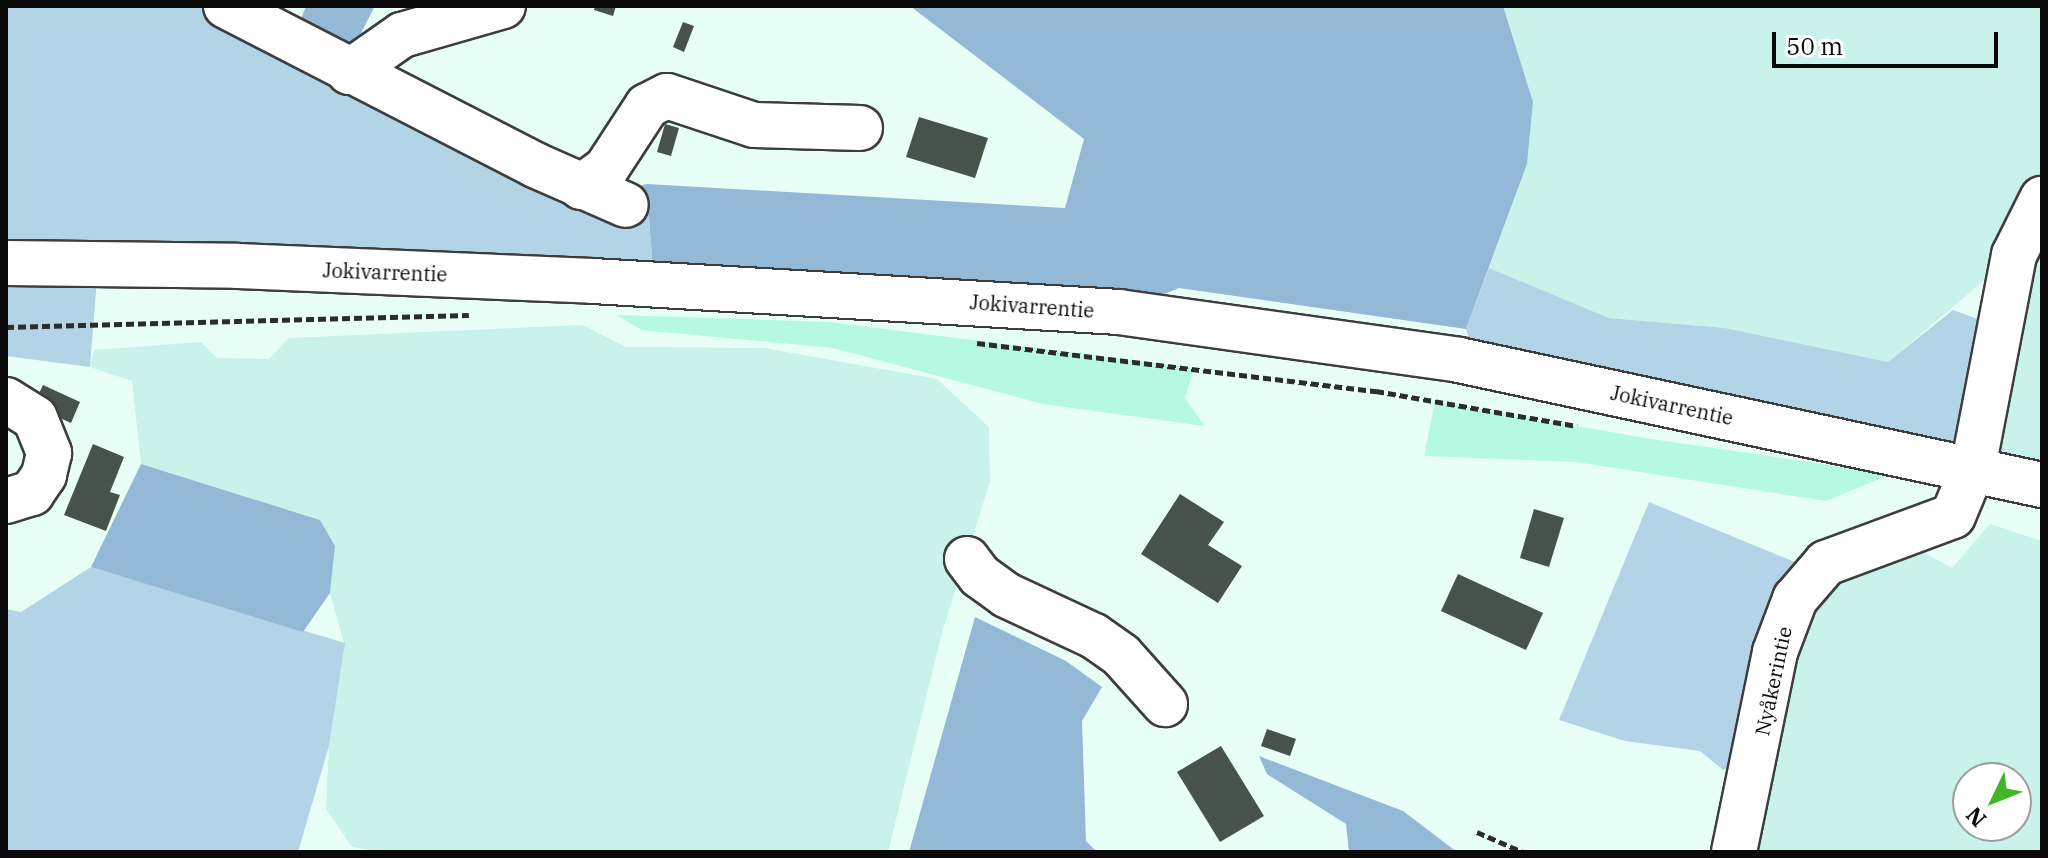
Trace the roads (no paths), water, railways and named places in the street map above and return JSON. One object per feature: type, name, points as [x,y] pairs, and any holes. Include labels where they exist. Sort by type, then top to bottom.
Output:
[{"type":"street","points":[[226,6],[349,72],[581,187],[626,205]]},
{"type":"street","points":[[349,72],[402,35],[503,6]]},
{"type":"street","points":[[581,187],[606,169],[647,106],[667,96],[754,125],[860,128]]},
{"type":"street","name":"Nyåkerintie","points":[[1734,852],[1775,652],[1795,599],[1826,563],[1953,516],[1973,468],[2014,255],[2042,199]]},
{"type":"street","name":"Jokivarrentie","points":[[6,263],[238,266],[608,282],[1119,312],[1459,360],[2042,485]]},
{"type":"street","points":[[6,400],[35,418],[49,453],[44,475],[32,493],[6,501]]},
{"type":"street","points":[[967,559],[980,576],[1006,595],[1094,636],[1121,655],[1165,704]]}]
